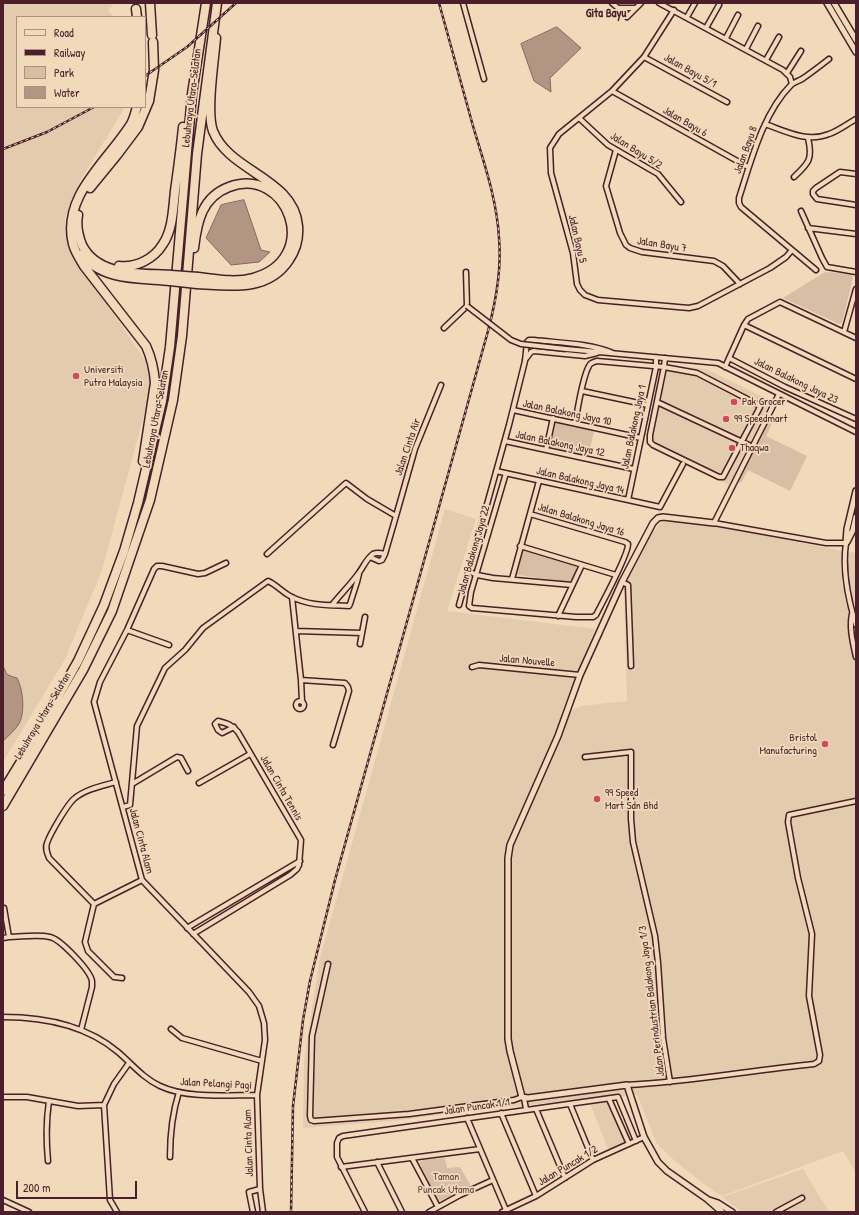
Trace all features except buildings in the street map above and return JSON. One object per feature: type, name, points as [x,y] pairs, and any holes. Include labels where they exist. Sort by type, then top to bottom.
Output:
[{"type":"highway","points":[[150,3],[154,70],[149,101],[138,127],[88,191],[80,207],[77,223],[80,239],[88,254],[106,267],[170,278]]},
{"type":"highway","name":"Lebuhraya Utara–Selatan","points":[[3,791],[78,661],[104,605],[120,564],[138,503],[162,401],[169,354],[192,94],[206,3]]},
{"type":"highway","name":"Lebuhraya Utara–Selatan","points":[[3,806],[83,670],[112,611],[150,500],[173,400],[182,336],[196,154],[216,3]]},
{"type":"highway","points":[[198,280],[236,286],[262,282],[283,268],[289,260],[297,242],[298,232],[297,220],[289,201],[273,185],[227,151],[213,132],[210,116],[217,29],[214,16]]},
{"type":"highway","points":[[100,263],[124,267],[137,265],[151,257],[163,246],[170,227],[186,104],[188,97],[192,94]]},
{"type":"highway","points":[[137,108],[132,123],[87,183],[78,198],[72,216],[72,236],[76,253],[84,266],[146,346],[152,359],[155,383],[140,480],[138,503]]},
{"type":"highway","points":[[72,236],[84,257],[98,269],[119,276],[170,278],[198,280],[241,280],[262,275],[278,264],[288,250],[291,242],[292,228],[288,212],[278,198],[263,187],[240,184],[218,192],[204,206],[196,230],[186,327],[182,336]]},
{"type":"street","points":[[463,3],[484,79]]},
{"type":"street","points":[[612,3],[618,8],[636,8]]},
{"type":"street","points":[[627,17],[641,3]]},
{"type":"street","points":[[659,3],[668,5],[706,28],[766,60],[786,73],[792,80],[792,84]]},
{"type":"street","points":[[687,17],[695,3]]},
{"type":"street","points":[[827,3],[856,52]]},
{"type":"street","points":[[834,3],[856,39],[850,42]]},
{"type":"street","points":[[706,28],[718,5]]},
{"type":"street","name":"Jalan Bayu 5","points":[[674,10],[644,57],[612,91],[554,139],[550,148],[551,173],[573,253],[575,276],[580,290],[591,298],[598,300],[689,308],[706,302],[780,262],[792,250]]},
{"type":"street","points":[[726,38],[738,15]]},
{"type":"street","points":[[746,49],[758,26]]},
{"type":"street","points":[[766,60],[778,37]]},
{"type":"street","points":[[786,73],[801,51]]},
{"type":"street","name":"Jalan Bayu 5/1","points":[[644,57],[727,102]]},
{"type":"street","name":"Jalan Bayu 8","points":[[816,270],[741,207],[739,198],[748,168],[766,124],[777,102],[792,84],[802,79],[829,59]]},
{"type":"street","name":"Jalan Bayu 6","points":[[612,91],[748,168]]},
{"type":"street","name":"Jalan Bayu 5/2","points":[[579,118],[603,141],[658,174],[681,202]]},
{"type":"street","points":[[766,124],[808,138],[828,135],[856,119]]},
{"type":"street","points":[[794,177],[806,167],[809,161],[810,153],[808,138]]},
{"type":"street","name":"Jalan Bayu 7","points":[[616,150],[606,186],[620,233],[626,245],[642,252],[714,261],[723,266],[740,284]]},
{"type":"street","points":[[856,174],[840,172],[814,190],[813,194],[817,199],[856,205]]},
{"type":"street","points":[[801,211],[822,258],[828,267],[856,272]]},
{"type":"street","points":[[808,228],[856,234]]},
{"type":"street","points":[[466,272],[467,306]]},
{"type":"street","points":[[844,332],[856,289]]},
{"type":"street","points":[[725,367],[748,319],[780,302],[856,338]]},
{"type":"street","points":[[444,328],[467,306]]},
{"type":"street","points":[[467,306],[512,340],[521,344],[718,364],[856,432]]},
{"type":"street","points":[[744,325],[856,379]]},
{"type":"street","points":[[459,605],[505,441],[525,361],[527,342],[529,340],[586,346],[604,349],[613,353]]},
{"type":"street","points":[[525,361],[531,352],[534,351],[585,356],[599,352]]},
{"type":"street","name":"Jalan Balakong Jaya 1","points":[[628,500],[656,367],[656,357]]},
{"type":"street","points":[[575,423],[589,365],[592,363],[597,361],[664,367],[697,372],[759,405],[760,407],[723,477],[719,477],[653,446],[650,442],[650,435],[664,367],[665,358]]},
{"type":"street","name":"Jalan Balakong Jaya 23","points":[[729,358],[785,387],[856,419]]},
{"type":"street","name":"Jalan Cinta Air","points":[[385,554],[415,448],[441,385]]},
{"type":"street","points":[[582,391],[648,405]]},
{"type":"street","points":[[714,523],[779,394]]},
{"type":"street","points":[[657,402],[753,447]]},
{"type":"street","name":"Jalan Balakong Jaya 10","points":[[513,410],[641,438]]},
{"type":"street","points":[[546,450],[552,418]]},
{"type":"street","name":"Jalan Balakong Jaya 12","points":[[505,441],[634,469]]},
{"type":"street","name":"Jalan Balakong Jaya 14","points":[[496,471],[660,507],[683,464]]},
{"type":"street","name":"Jalan Balakong Jaya 22","points":[[506,473],[469,606],[472,608],[590,618],[596,615],[616,575]]},
{"type":"street","points":[[512,580],[520,546],[539,481]]},
{"type":"street","points":[[267,554],[346,483],[367,499],[396,516]]},
{"type":"street","points":[[856,491],[847,529],[844,555],[845,573],[852,614],[856,625]]},
{"type":"street","name":"Jalan Balakong Jaya 16","points":[[530,514],[628,544],[624,559],[616,575]]},
{"type":"street","points":[[526,1110],[511,1058],[508,1038],[508,858],[510,845],[558,736],[580,674],[622,582],[653,522],[658,518],[663,517],[714,523],[826,543],[846,543]]},
{"type":"street","points":[[846,543],[853,530],[856,517]]},
{"type":"street","points":[[520,546],[616,575]]},
{"type":"street","points":[[332,605],[359,574],[363,566],[370,557],[373,554],[385,554],[382,560],[379,561],[370,557]]},
{"type":"street","name":"Jalan Cinta Alam","points":[[226,563],[205,573],[198,574],[157,566],[154,569],[127,630],[100,682],[94,702],[142,880],[249,992],[259,1006],[264,1023],[265,1040],[257,1096],[260,1189],[263,1212]]},
{"type":"street","points":[[558,616],[582,565]]},
{"type":"street","points":[[468,571],[477,575],[572,586]]},
{"type":"street","points":[[123,807],[130,805],[137,726],[165,668],[185,650],[203,628],[268,581],[292,597],[311,603],[350,606],[358,582],[359,574]]},
{"type":"street","points":[[622,582],[628,585],[631,666]]},
{"type":"street","points":[[292,597],[302,702]]},
{"type":"street","points":[[852,614],[852,633],[856,657]]},
{"type":"street","points":[[360,644],[366,617]]},
{"type":"street","points":[[127,630],[169,646]]},
{"type":"street","points":[[296,631],[362,633]]},
{"type":"street","name":"Jalan Nouvelle","points":[[472,667],[479,665],[580,674]]},
{"type":"street","points":[[301,680],[345,683],[348,687],[349,691],[333,745]]},
{"type":"street","name":"Jalan Cinta Tennis","points":[[234,727],[301,840],[300,861]]},
{"type":"street","name":"Jalan Perindustrian Balakong Jaya 1/3","points":[[585,757],[631,752],[631,819],[633,842],[655,936],[664,1038],[670,1082]]},
{"type":"street","points":[[199,783],[250,754]]},
{"type":"street","points":[[132,784],[177,757],[181,758],[188,771]]},
{"type":"street","points":[[94,904],[49,858],[46,850],[47,842],[68,806],[75,798],[88,791],[116,782]]},
{"type":"street","points":[[328,964],[312,1036],[310,1116],[311,1120],[314,1121],[409,1114],[627,1085],[670,1082],[814,1064],[819,1061],[820,1055],[812,1022],[808,996],[812,934],[798,878],[788,822],[789,815],[856,801]]},
{"type":"street","points":[[187,928],[300,861]]},
{"type":"street","points":[[194,934],[290,875],[297,869],[300,861]]},
{"type":"street","points":[[286,869],[290,875]]},
{"type":"street","points":[[94,904],[142,880]]},
{"type":"street","points":[[94,904],[85,942],[86,947],[88,951],[114,977],[122,978]]},
{"type":"street","points":[[4,908],[9,937]]},
{"type":"street","points":[[3,938],[48,936],[53,938],[77,958],[92,981],[92,987],[80,1030]]},
{"type":"street","name":"Jalan Pelangi Pagi","points":[[3,1016],[46,1020],[80,1030],[102,1040],[129,1062],[144,1077],[160,1086],[179,1092],[257,1096]]},
{"type":"street","points":[[171,1029],[182,1038],[262,1061]]},
{"type":"street","points":[[117,1212],[110,1200],[104,1105],[114,1084],[129,1062]]},
{"type":"street","points":[[627,1085],[644,1137],[658,1162],[667,1171],[707,1199],[722,1212]]},
{"type":"street","points":[[170,1157],[170,1131],[179,1092]]},
{"type":"street","points":[[3,1097],[27,1097],[78,1106],[104,1105]]},
{"type":"street","name":"Jalan Puncak 1/1","points":[[341,1167],[337,1157],[337,1142],[339,1138],[343,1136],[383,1129],[618,1098],[636,1141]]},
{"type":"street","points":[[609,1099],[628,1144]]},
{"type":"street","points":[[48,1161],[46,1122],[49,1101]]},
{"type":"street","points":[[570,1104],[593,1160]]},
{"type":"street","points":[[536,1109],[565,1178]]},
{"type":"street","points":[[501,1113],[536,1196]]},
{"type":"street","points":[[467,1118],[494,1180],[504,1211]]},
{"type":"street","name":"Jalan Puncak 1/2","points":[[504,1211],[536,1196],[593,1160],[644,1137]]},
{"type":"street","points":[[365,1212],[341,1167],[480,1149]]},
{"type":"street","points":[[412,1158],[438,1207]]},
{"type":"street","points":[[377,1162],[402,1212]]},
{"type":"street","points":[[429,1212],[460,1195],[494,1180]]},
{"type":"street","points":[[253,1212],[249,1192],[260,1189]]},
{"type":"street","points":[[776,1212],[802,1198]]},
{"type":"street","points":[[707,1199],[718,1203],[732,1212]]},
{"type":"street","points":[[3,1201],[24,1212]]},
{"type":"street","points":[[3,1201],[29,1212]]},
{"type":"shaded area","name":"Universiti Putra Malaysia","points":[[3,3],[112,3],[113,5],[108,10],[112,16],[16,16],[16,108],[124,108],[80,181],[65,218],[68,247],[147,363],[151,389],[102,570],[65,659],[3,762]]},
{"type":"shaded area","points":[[660,364],[706,369],[765,398],[768,406],[729,485],[645,444]]},
{"type":"shaded area","points":[[445,509],[476,519],[447,611],[595,629],[560,715],[581,706],[627,701],[624,587],[650,536],[659,525],[665,521],[731,529],[854,553],[856,551],[856,1173],[843,1151],[722,1196],[701,1182],[657,1144],[637,1095],[484,1109],[401,1120],[303,1128],[304,1063],[319,962]]},
{"type":"shaded area","points":[[608,1100],[627,1144],[609,1151],[590,1103]]},
{"type":"shaded area","points":[[803,1169],[829,1212],[742,1212],[722,1197]]},
{"type":"green space","points":[[825,272],[851,274],[853,278],[842,323],[839,324],[783,298]]},
{"type":"green space","points":[[768,418],[774,420],[766,436],[807,456],[790,491],[748,470],[741,483],[737,481]]},
{"type":"green space","points":[[554,421],[594,430],[589,455],[548,447]]},
{"type":"green space","points":[[521,550],[576,566],[575,575],[568,582],[518,575],[516,573]]},
{"type":"green space","name":"Taman Puncak Utama","points":[[445,1158],[447,1168],[460,1167],[471,1186],[442,1201],[438,1200],[419,1163],[423,1160]]},
{"type":"water","points":[[557,27],[581,48],[550,78],[551,92],[534,81],[521,44]]},
{"type":"water","points":[[244,200],[261,250],[270,252],[259,262],[231,265],[206,238],[221,205]]},
{"type":"water","points":[[3,666],[7,674],[17,678],[21,688],[23,706],[20,722],[3,741]]},
{"type":"railway","points":[[146,75],[187,47],[236,3]]},
{"type":"railway","points":[[291,1212],[293,1106],[303,1020],[310,981],[335,880],[488,331],[498,285],[500,250],[496,210],[486,168],[439,3]]},
{"type":"railway","points":[[3,149],[47,132],[92,108]]},
{"type":"place","name":"Universiti Putra Malaysia","points":[[76,376]]},
{"type":"place","name":"Pak Grocer","points":[[734,402]]},
{"type":"place","name":"99 Speedmart","points":[[726,419]]},
{"type":"place","name":"Thaqwa","points":[[732,448]]},
{"type":"place","name":"Bristol Manufacturing","points":[[825,744]]},
{"type":"place","name":"99 Speed Mart Sdn Bhd","points":[[597,799]]},
{"type":"district","name":"Gita Bayu","points":[[606,14]]}]
